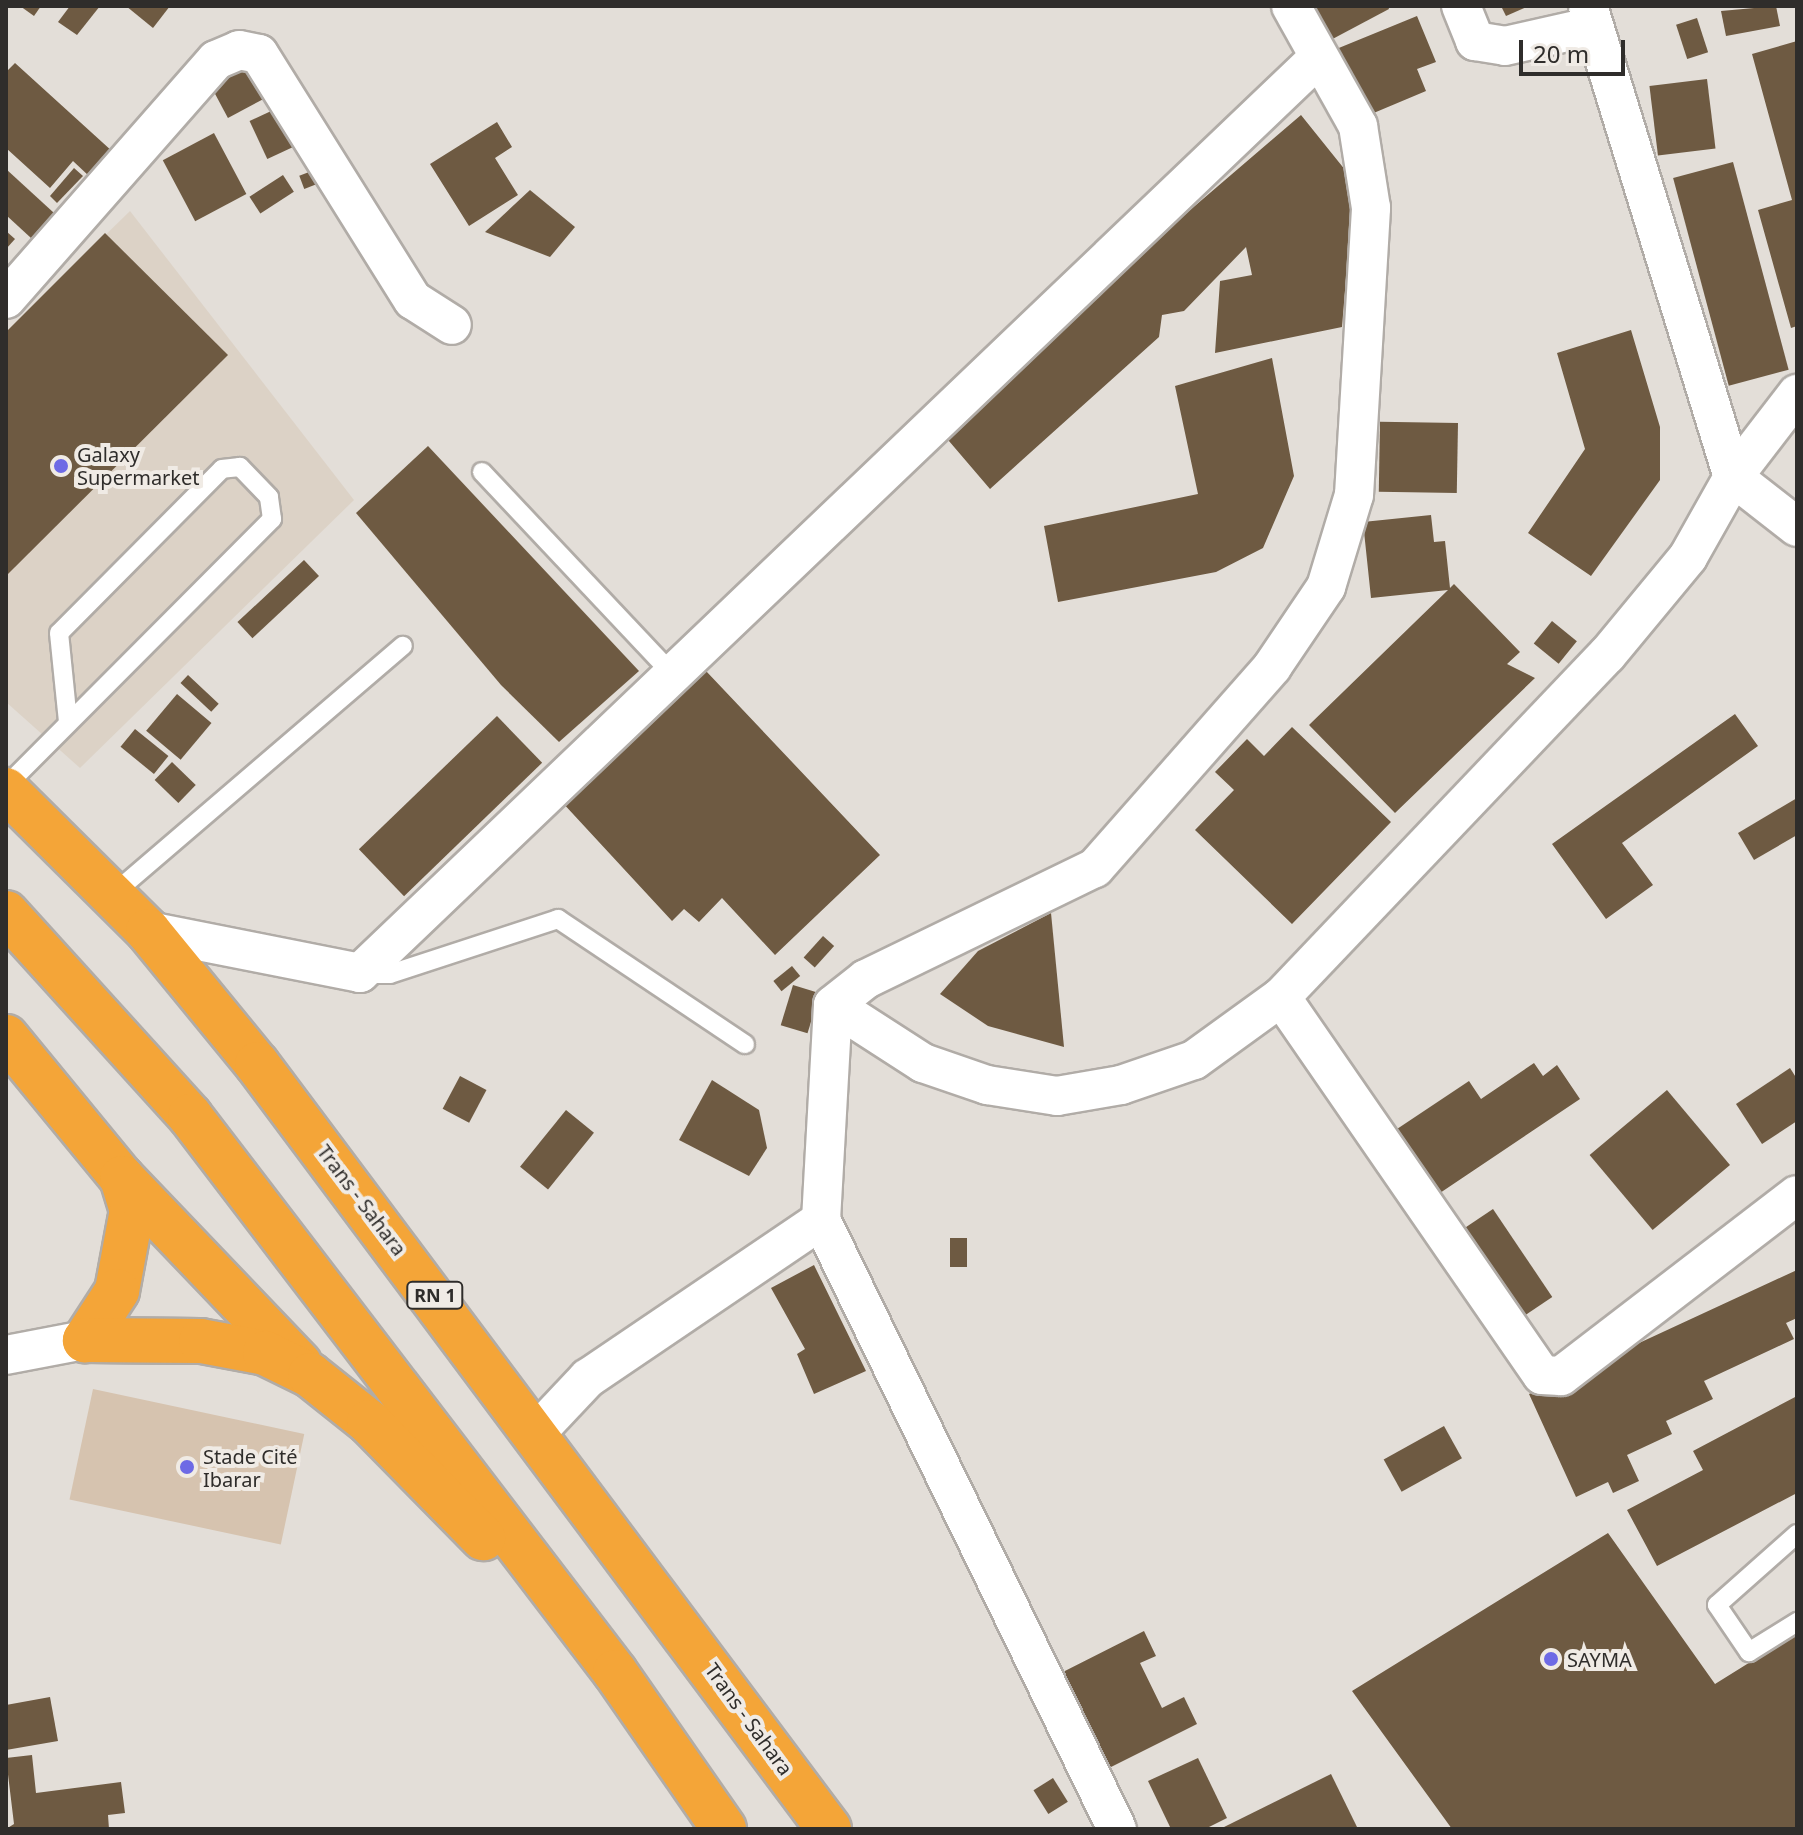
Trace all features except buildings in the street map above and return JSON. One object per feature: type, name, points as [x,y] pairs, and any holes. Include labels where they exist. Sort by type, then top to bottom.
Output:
[{"type":"highway","name":"Trans - Sahara","points":[[6,788],[148,931],[538,1431],[829,1829]]},
{"type":"highway","points":[[6,913],[190,1116],[615,1672],[724,1829]]},
{"type":"highway","points":[[6,1037],[122,1178],[310,1375],[369,1422],[615,1672]]},
{"type":"highway","points":[[85,1340],[117,1291],[128,1254],[132,1210],[122,1178]]},
{"type":"highway","points":[[85,1340],[201,1341],[265,1353],[310,1375]]},
{"type":"street","points":[[1117,1829],[821,1220],[833,1005],[866,979],[1095,868],[1272,667],[1326,587],[1354,495],[1371,208],[1358,126],[1317,59],[1291,6]]},
{"type":"street","points":[[1461,6],[1475,41],[1505,46],[1591,16],[1733,477],[1797,527]]},
{"type":"street","points":[[6,299],[216,60],[239,50],[259,54],[413,300],[452,325]]},
{"type":"street","points":[[148,931],[360,973],[1317,59]]},
{"type":"street","points":[[833,1005],[923,1063],[987,1085],[1057,1096],[1121,1085],[1194,1060],[1281,997],[1607,655],[1688,557],[1733,477],[1797,394]]},
{"type":"street","points":[[1281,997],[1542,1375],[1561,1376],[1797,1195]]},
{"type":"street","points":[[538,1431],[588,1378],[821,1220]]},
{"type":"street","points":[[6,1355],[85,1340]]},
{"type":"lane","points":[[6,788],[68,721],[272,519],[269,497],[240,467],[222,469],[59,633],[68,721]]},
{"type":"lane","points":[[482,472],[673,675]]},
{"type":"lane","points":[[112,895],[403,646]]},
{"type":"lane","points":[[360,973],[390,974],[558,919],[745,1044]]},
{"type":"lane","points":[[1797,1534],[1717,1605],[1749,1652],[1797,1622]]},
{"type":"shaded area","points":[[130,211],[354,500],[80,768],[6,702],[6,332]]},
{"type":"shaded area","name":"Stade Cité Ibarar","points":[[93,1389],[304,1434],[281,1544],[70,1500]]},
{"type":"place","name":"Galaxy Supermarket","points":[[61,466]]},
{"type":"place","name":"Stade Cité Ibarar","points":[[187,1467]]},
{"type":"place","name":"SAYMA","points":[[1551,1659]]}]
